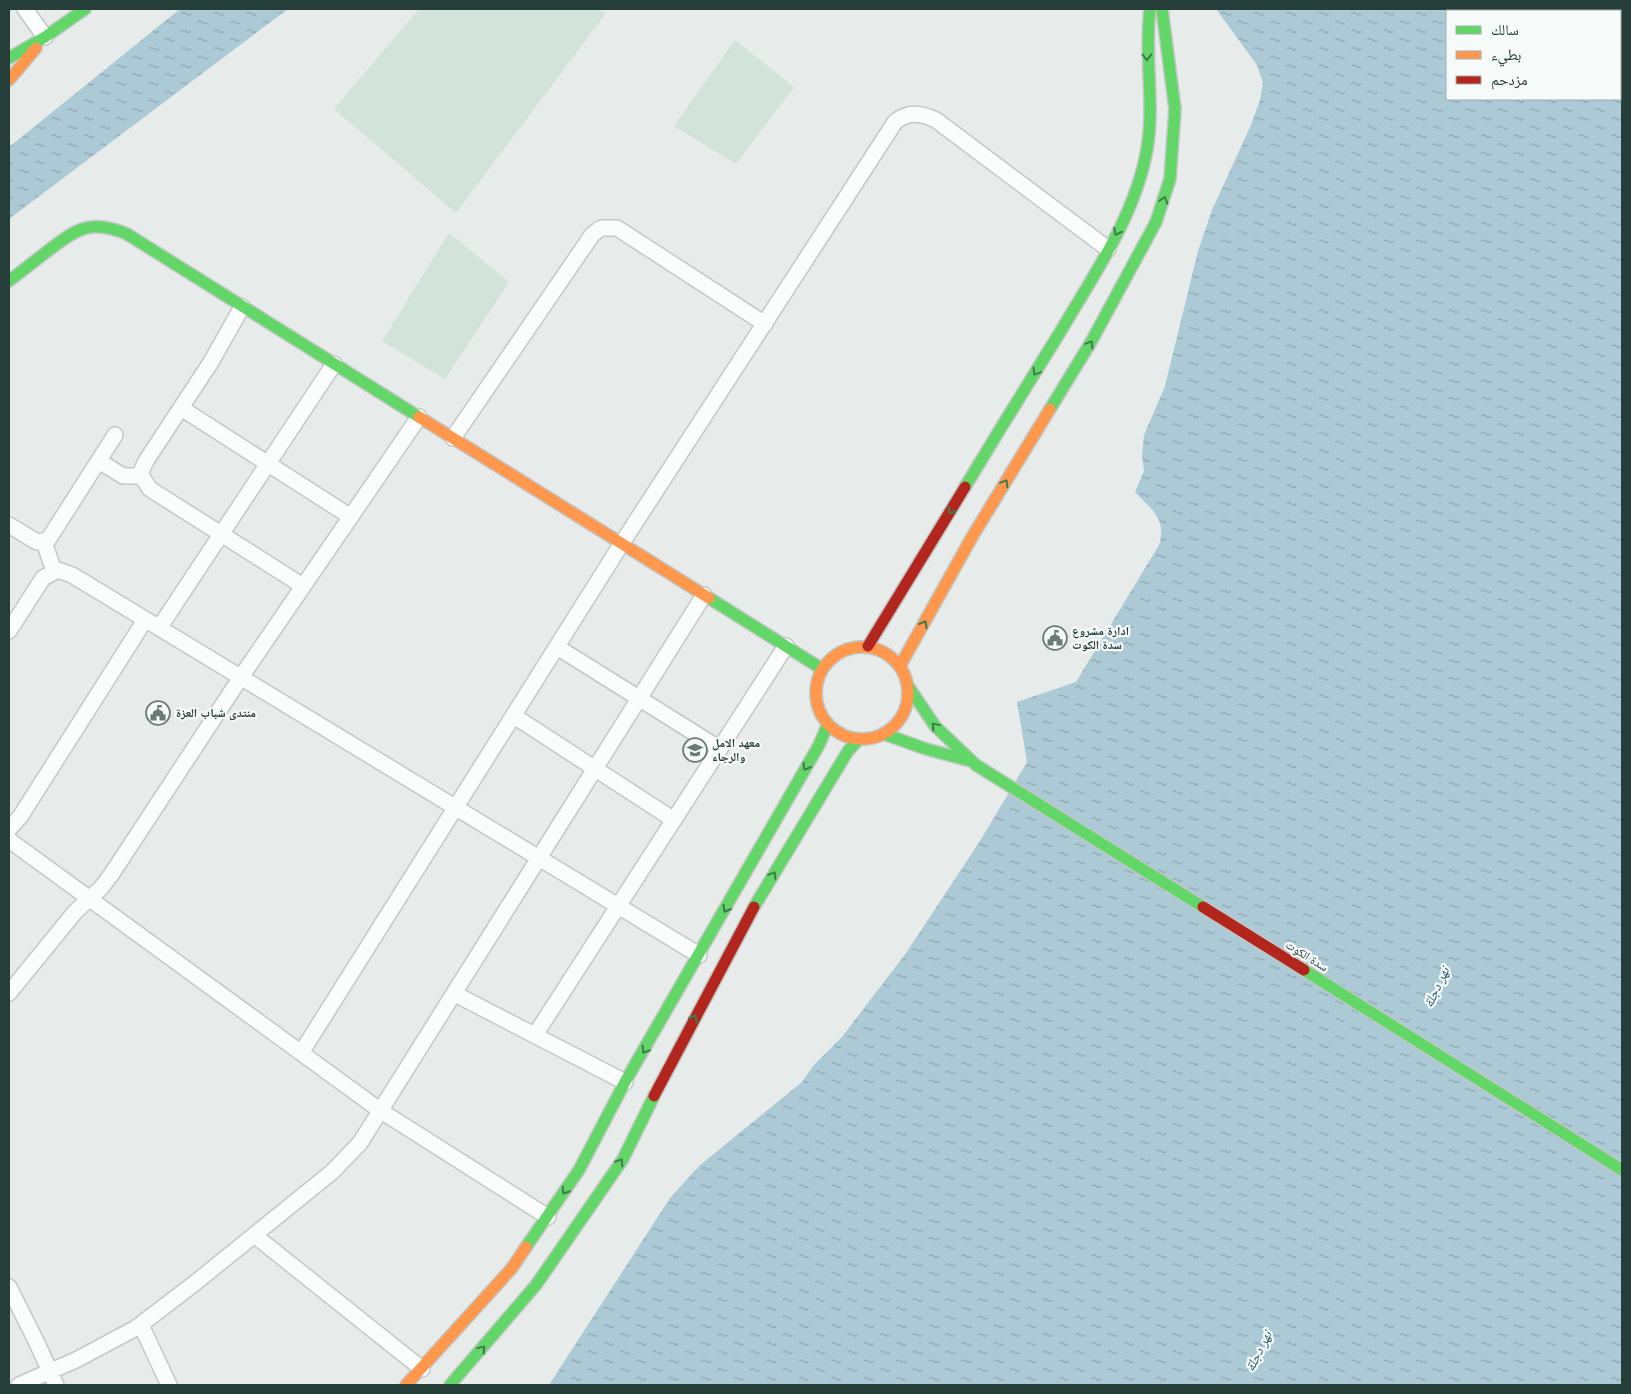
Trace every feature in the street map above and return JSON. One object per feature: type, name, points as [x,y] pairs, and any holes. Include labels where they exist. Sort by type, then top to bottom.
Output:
[{"type":"main road","points":[[9,58],[45,37],[85,9]]},
{"type":"main road","points":[[868,646],[1108,249],[1125,216],[1143,166],[1149,131],[1146,29],[1150,9]]},
{"type":"main road","points":[[900,666],[972,538],[1091,342],[1156,222],[1170,180],[1175,109],[1162,9]]},
{"type":"main road","points":[[9,80],[45,37]]},
{"type":"main road","points":[[9,281],[74,231],[99,225],[127,234],[822,668]]},
{"type":"main road","points":[[908,686],[903,714],[895,725],[884,734],[859,739],[847,737],[828,724],[820,711],[816,697],[817,682],[822,668],[831,658],[842,651],[868,646],[880,650],[900,666],[908,686],[935,726],[972,763]]},
{"type":"main road","points":[[450,1385],[536,1285],[623,1159],[699,955],[819,745],[828,724]]},
{"type":"main road","points":[[884,734],[972,763]]},
{"type":"main road","points":[[406,1385],[512,1268],[548,1217],[578,1170],[625,1082],[668,1039],[749,915],[848,751],[859,739]]},
{"type":"main road","name":"سدة الكوت","points":[[972,763],[1622,1170]]},
{"type":"street","points":[[25,9],[45,37]]},
{"type":"street","points":[[301,1053],[622,543],[895,122],[908,114],[925,114],[936,120],[1108,249]]},
{"type":"street","points":[[453,438],[592,236],[601,228],[617,228],[765,324]]},
{"type":"street","points":[[242,306],[181,408],[141,469],[141,476],[150,489],[303,586]]},
{"type":"street","points":[[159,628],[334,364]]},
{"type":"street","points":[[181,408],[351,517]]},
{"type":"street","points":[[9,993],[75,912],[90,899],[111,875],[241,677],[419,417]]},
{"type":"street","points":[[9,525],[37,542],[44,542],[51,537],[115,435]]},
{"type":"street","points":[[99,461],[123,476],[141,476]]},
{"type":"street","points":[[44,542],[54,571]]},
{"type":"street","points":[[9,630],[43,578],[58,570],[72,575],[699,955]]},
{"type":"street","points":[[19,1385],[53,1379],[141,1325],[254,1235],[348,1156],[360,1143],[704,595]]},
{"type":"street","points":[[9,829],[20,817],[145,620]]},
{"type":"street","points":[[535,1035],[786,646]]},
{"type":"street","points":[[557,647],[720,749]]},
{"type":"street","points":[[514,716],[674,820]]},
{"type":"street","points":[[9,840],[381,1111],[548,1217]]},
{"type":"street","points":[[455,994],[625,1082]]},
{"type":"street","points":[[254,1235],[422,1369]]},
{"type":"street","points":[[9,1287],[53,1379]]},
{"type":"street","points":[[141,1325],[169,1385]]},
{"type":"shaded area","points":[[419,9],[599,9],[606,13],[456,213],[334,109]]},
{"type":"shaded area","points":[[735,40],[794,87],[736,164],[674,126]]},
{"type":"shaded area","points":[[449,233],[509,282],[445,379],[382,341]]},
{"type":"water","points":[[180,9],[288,9],[9,219],[9,147]]},
{"type":"water","name":"نهر دجلة","points":[[1216,9],[1622,9],[1622,1385],[549,1385],[670,1198],[699,1166],[802,1082],[813,1066],[842,1037],[906,953],[980,841],[1027,762],[1017,702],[1076,682],[1159,545],[1161,528],[1159,522],[1152,510],[1135,492],[1144,471],[1142,456],[1144,435],[1165,386],[1198,251],[1212,210],[1251,125],[1260,100],[1263,83],[1257,65]]},
{"type":"traffic: fast","points":[[9,58],[45,37],[85,9]]},
{"type":"traffic: fast","points":[[965,487],[1100,265],[1134,197],[1142,173],[1149,132],[1148,26],[1150,9]]},
{"type":"traffic: fast","points":[[1050,409],[1091,342],[1156,222],[1170,179],[1175,109],[1162,9]]},
{"type":"traffic: fast","points":[[9,281],[59,242],[77,231],[94,227],[115,229],[127,234],[419,417]]},
{"type":"traffic: fast","points":[[709,598],[822,669]]},
{"type":"traffic: fast","points":[[908,686],[935,726],[976,765],[1203,907]]},
{"type":"traffic: fast","points":[[526,1247],[579,1170],[625,1082],[819,745],[828,724]]},
{"type":"traffic: fast","points":[[884,734],[926,749],[967,760]]},
{"type":"traffic: fast","points":[[754,907],[848,751],[859,739]]},
{"type":"traffic: fast","points":[[1304,970],[1622,1170]]},
{"type":"traffic: fast","points":[[450,1385],[536,1285],[623,1159],[654,1096]]},
{"type":"traffic: slow","points":[[9,80],[36,48]]},
{"type":"traffic: slow","points":[[900,666],[972,537],[1050,409]]},
{"type":"traffic: slow","points":[[419,417],[709,598]]},
{"type":"traffic: slow","points":[[862,647],[880,651],[895,660],[904,675],[908,693],[904,711],[895,726],[880,735],[862,739],[844,735],[829,726],[820,711],[816,693],[820,675],[829,660],[844,651],[862,647]]},
{"type":"traffic: slow","points":[[406,1385],[512,1268],[526,1247]]},
{"type":"traffic: jam","points":[[868,646],[965,487]]},
{"type":"traffic: jam","points":[[654,1096],[754,907]]},
{"type":"traffic: jam","points":[[1203,907],[1304,970]]},
{"type":"place","name":"ادارة مشروع سدة الكوت","points":[[1055,638]]},
{"type":"place","name":"منتدى شباب العزة","points":[[158,713]]},
{"type":"place","name":"معهد الامل والرجاء","points":[[695,750]]}]
